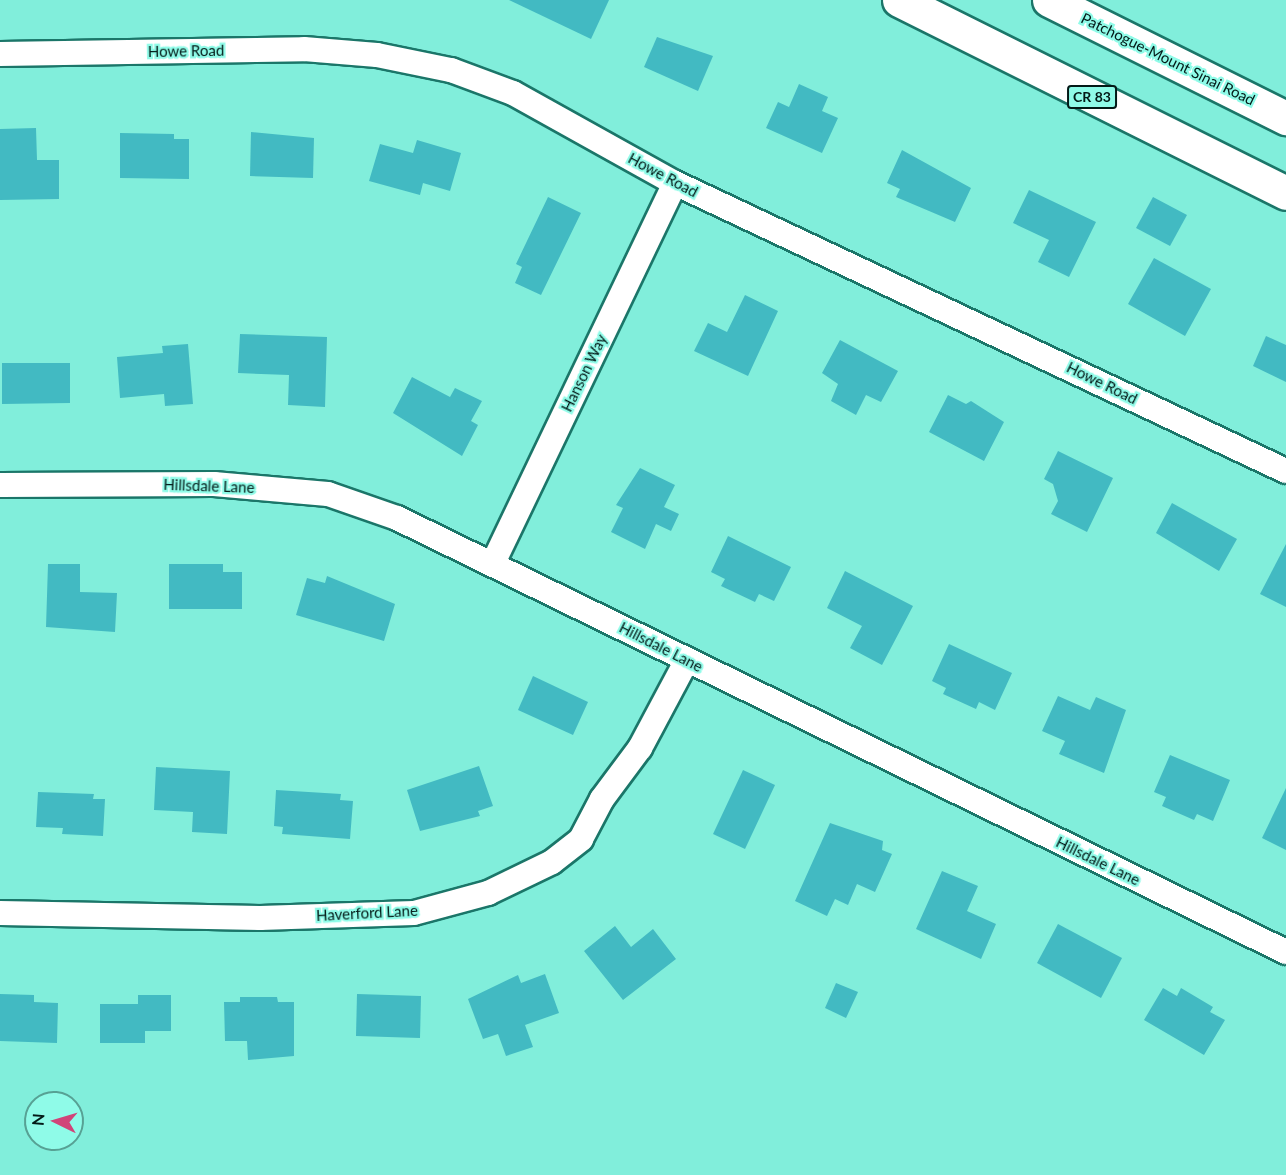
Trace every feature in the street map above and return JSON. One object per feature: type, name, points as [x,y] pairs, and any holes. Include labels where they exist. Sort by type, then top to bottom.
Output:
[{"type":"highway","name":"CR 83","points":[[899,0],[1286,193]]},
{"type":"highway","name":"Patchogue-Mount Sinai Road","points":[[1049,0],[1286,118]]},
{"type":"street","name":"Howe Road","points":[[0,54],[304,49],[377,55],[451,70],[513,93],[675,183],[1286,471]]},
{"type":"street","name":"Hanson Way","points":[[493,563],[675,183]]},
{"type":"street","name":"Hillsdale Lane","points":[[0,485],[214,484],[328,494],[397,518],[1286,952]]},
{"type":"street","name":"Haverford Lane","points":[[0,913],[261,918],[414,913],[488,893],[552,862],[581,839],[602,799],[640,748],[687,660]]},
{"type":"building","points":[[509,0],[609,0],[591,39]]},
{"type":"building","points":[[657,37],[713,56],[698,91],[644,67]]},
{"type":"building","points":[[799,84],[828,97],[822,111],[838,118],[822,153],[766,128],[778,102],[789,107]]},
{"type":"building","points":[[36,128],[37,160],[59,160],[59,199],[0,200],[0,129]]},
{"type":"building","points":[[251,132],[314,138],[313,178],[250,176]]},
{"type":"building","points":[[120,133],[174,134],[174,139],[189,139],[189,179],[120,178]]},
{"type":"building","points":[[417,140],[461,153],[450,191],[423,183],[420,195],[369,181],[380,144],[413,153]]},
{"type":"building","points":[[902,150],[971,188],[955,222],[896,197],[900,189],[887,183]]},
{"type":"building","points":[[1029,190],[1096,222],[1069,277],[1038,262],[1049,240],[1013,223]]},
{"type":"building","points":[[548,197],[581,213],[541,295],[515,283],[522,267],[516,264]]},
{"type":"building","points":[[1153,197],[1187,215],[1170,246],[1136,228]]},
{"type":"building","points":[[1154,258],[1211,289],[1185,336],[1128,304]]},
{"type":"building","points":[[745,295],[778,311],[748,376],[694,351],[708,323],[727,332]]},
{"type":"building","points":[[240,334],[327,337],[325,407],[288,405],[289,375],[238,373]]},
{"type":"building","points":[[1266,336],[1286,345],[1286,382],[1253,366]]},
{"type":"building","points":[[840,340],[898,371],[881,402],[866,395],[856,415],[831,401],[838,384],[822,373]]},
{"type":"building","points":[[188,344],[193,404],[165,406],[164,394],[120,398],[117,357],[163,353],[162,346]]},
{"type":"building","points":[[2,363],[70,363],[70,403],[2,404]]},
{"type":"building","points":[[412,377],[450,397],[455,388],[482,401],[471,421],[478,425],[462,456],[393,413]]},
{"type":"building","points":[[948,395],[966,404],[971,401],[1004,422],[984,461],[929,432]]},
{"type":"building","points":[[1058,451],[1113,478],[1087,532],[1051,514],[1058,501],[1053,484],[1044,479]]},
{"type":"building","points":[[640,468],[675,485],[664,507],[679,514],[671,531],[656,524],[645,549],[611,532],[623,508],[616,505]]},
{"type":"building","points":[[1172,503],[1237,539],[1219,571],[1156,533]]},
{"type":"building","points":[[728,536],[791,567],[774,601],[759,594],[755,602],[721,586],[725,579],[711,572]]},
{"type":"building","points":[[1286,544],[1286,607],[1260,594]]},
{"type":"building","points":[[48,564],[80,564],[80,592],[117,593],[115,632],[46,627]]},
{"type":"building","points":[[169,564],[223,564],[223,572],[242,572],[242,609],[169,609]]},
{"type":"building","points":[[845,571],[913,606],[882,665],[850,648],[862,626],[827,608]]},
{"type":"building","points":[[327,576],[395,604],[384,641],[296,615],[307,578],[325,583]]},
{"type":"building","points":[[949,644],[1012,673],[995,710],[979,702],[976,709],[943,694],[946,688],[932,681]]},
{"type":"building","points":[[533,676],[588,702],[573,735],[518,710]]},
{"type":"building","points":[[1058,696],[1090,710],[1096,697],[1126,710],[1104,773],[1059,754],[1065,741],[1042,731]]},
{"type":"building","points":[[1170,755],[1230,780],[1213,821],[1197,814],[1194,820],[1162,806],[1166,797],[1154,792]]},
{"type":"building","points":[[479,766],[493,806],[478,811],[480,816],[420,831],[407,790]]},
{"type":"building","points":[[156,767],[230,771],[227,834],[192,832],[193,812],[154,810]]},
{"type":"building","points":[[743,770],[775,785],[745,849],[713,834]]},
{"type":"building","points":[[1286,788],[1286,850],[1262,838]]},
{"type":"building","points":[[276,790],[341,794],[340,800],[353,801],[350,839],[282,834],[283,827],[274,826]]},
{"type":"building","points":[[38,792],[94,794],[93,799],[105,799],[103,836],[62,834],[63,828],[36,827]]},
{"type":"building","points":[[830,823],[883,841],[882,850],[892,854],[875,892],[857,884],[848,905],[835,899],[827,916],[795,901]]},
{"type":"building","points":[[942,871],[978,886],[967,911],[996,924],[981,959],[916,929]]},
{"type":"building","points":[[1058,924],[1122,958],[1101,998],[1037,963]]},
{"type":"building","points":[[615,926],[631,947],[653,929],[676,959],[623,1000],[584,951]]},
{"type":"building","points":[[545,974],[559,1013],[525,1025],[533,1047],[506,1056],[498,1034],[483,1039],[468,999],[518,975],[521,983]]},
{"type":"building","points":[[836,983],[858,992],[846,1018],[825,1008]]},
{"type":"building","points":[[1163,988],[1177,996],[1181,988],[1213,1007],[1210,1012],[1225,1020],[1204,1055],[1144,1020]]},
{"type":"building","points":[[0,994],[34,995],[34,1002],[58,1003],[57,1043],[0,1041]]},
{"type":"building","points":[[357,994],[421,996],[420,1038],[356,1036]]},
{"type":"building","points":[[138,995],[171,995],[171,1031],[145,1031],[145,1043],[100,1043],[100,1004],[138,1004]]},
{"type":"building","points":[[240,997],[277,997],[278,1002],[294,1002],[294,1056],[248,1060],[247,1041],[225,1041],[224,1002],[240,1002]]}]
